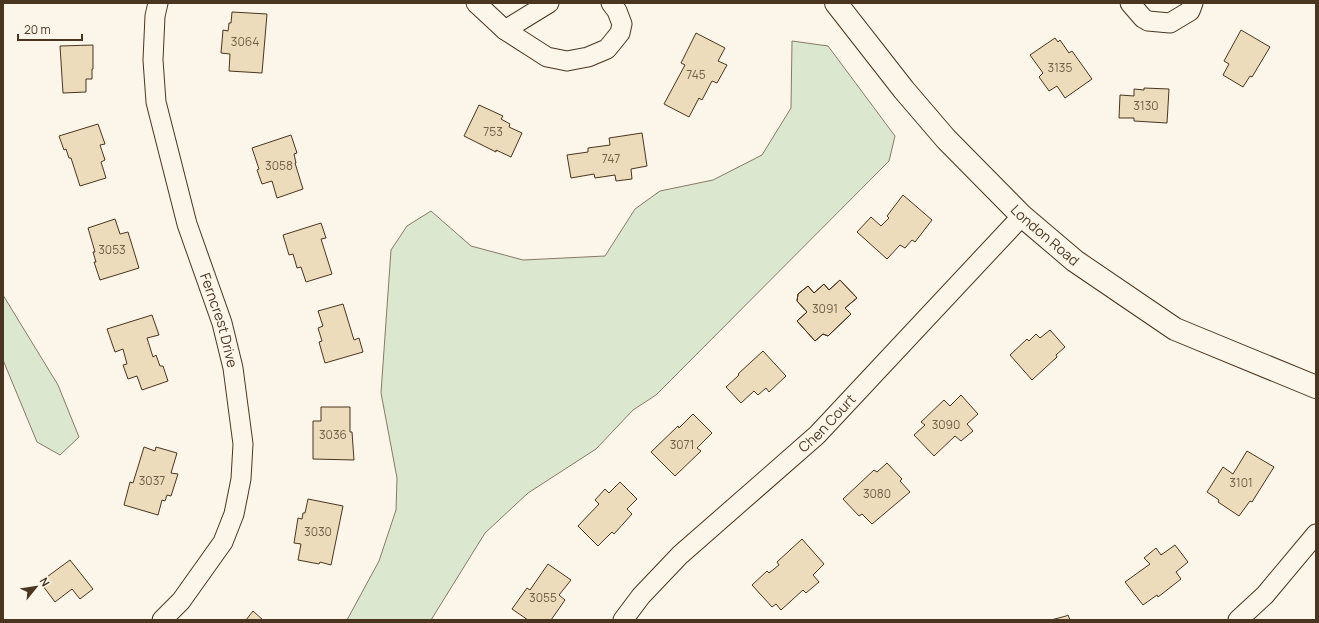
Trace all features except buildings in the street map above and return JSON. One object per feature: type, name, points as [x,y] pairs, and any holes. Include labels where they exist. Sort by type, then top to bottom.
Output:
[{"type":"street","name":"Ferncrest Drive","points":[[158,3],[155,16],[153,60],[156,102],[187,224],[222,323],[233,368],[242,444],[241,479],[234,514],[223,542],[181,601],[162,620]]},
{"type":"street","points":[[476,3],[505,30],[547,57],[567,61],[588,57],[607,49],[620,33],[622,24],[618,11],[611,3]]},
{"type":"street","points":[[505,30],[549,3]]},
{"type":"street","name":"London Road","points":[[836,3],[904,90],[946,139],[1022,216],[1075,261],[1175,329],[1316,387]]},
{"type":"street","points":[[1130,3],[1142,18],[1148,21],[1170,23],[1190,11],[1193,3]]},
{"type":"street","name":"Chen Court","points":[[623,620],[641,596],[680,555],[817,435],[1022,216]]},
{"type":"street","points":[[1238,620],[1265,595],[1316,534]]},
{"type":"green space","points":[[792,41],[828,46],[895,136],[889,161],[656,395],[633,410],[596,449],[528,493],[485,533],[431,620],[347,620],[379,561],[396,510],[397,478],[381,393],[391,250],[407,226],[431,211],[471,246],[523,260],[605,256],[635,209],[660,191],[713,180],[762,155],[791,108]]},
{"type":"green space","points":[[3,295],[58,385],[79,437],[60,455],[37,442],[3,360]]}]
